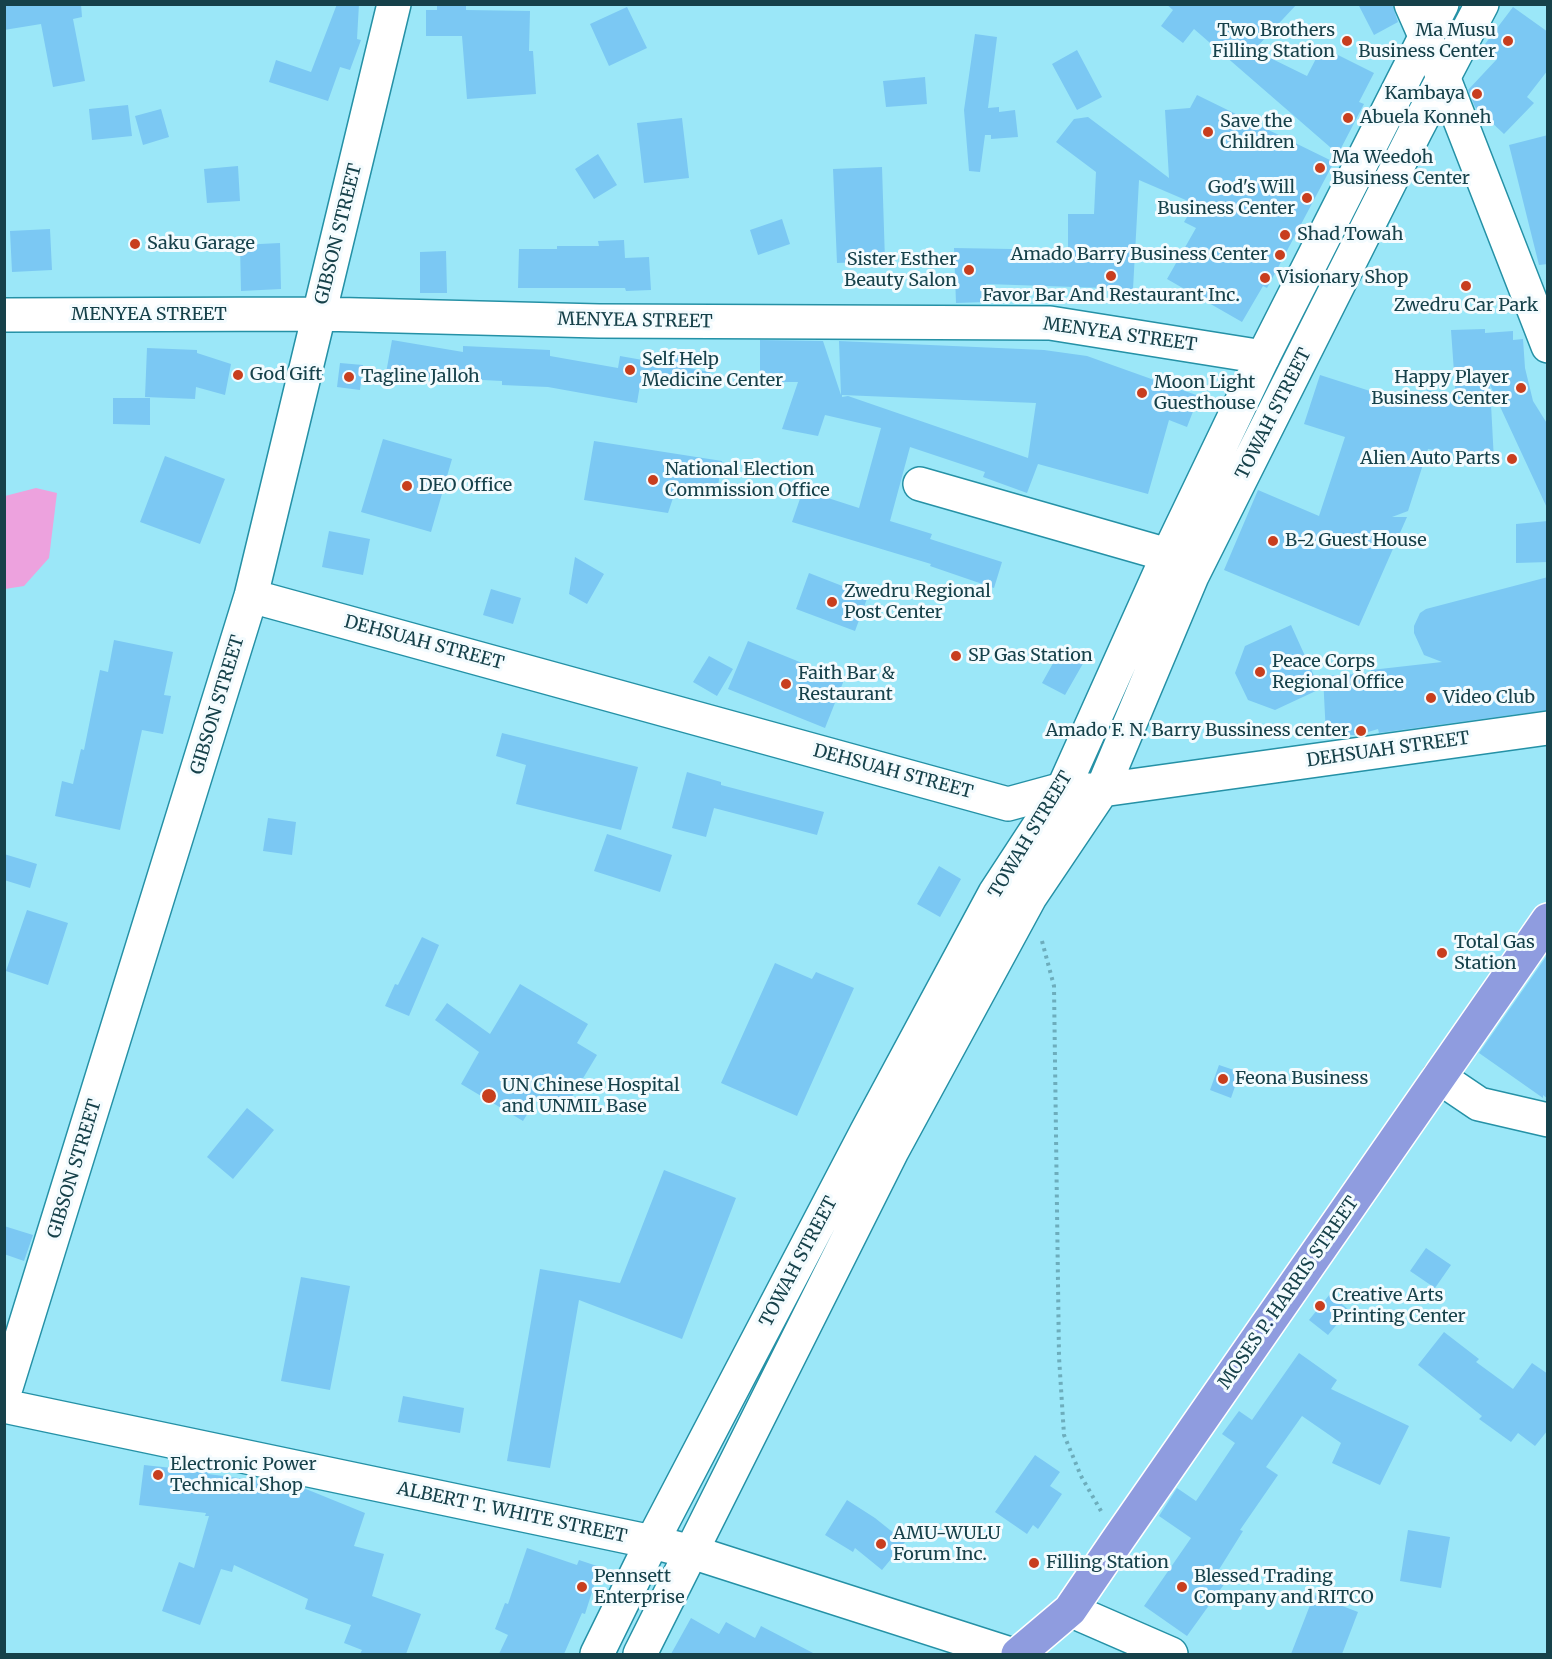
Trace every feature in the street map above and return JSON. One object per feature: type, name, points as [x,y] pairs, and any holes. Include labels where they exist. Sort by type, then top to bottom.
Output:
[{"type":"highway","name":"MOSES P. HARRIS STREET","points":[[1018,1654],[1070,1610],[1548,920]]},
{"type":"street","name":"GIBSON STREET","points":[[4,1394],[252,596],[394,4]]},
{"type":"street","points":[[1412,4],[1548,346]]},
{"type":"street","name":"TOWAH STREET","points":[[597,1654],[652,1542],[867,1131],[995,893],[1063,789],[1168,555],[1263,357],[1442,4]]},
{"type":"street","name":"TOWAH STREET","points":[[640,1654],[892,1151],[1030,897],[1102,790],[1192,576],[1411,140],[1482,4]]},
{"type":"street","name":"MENYEA STREET","points":[[4,315],[320,314],[611,322],[1050,323],[1263,357]]},
{"type":"street","points":[[920,484],[1168,555]]},
{"type":"street","name":"DEHSUAH STREET","points":[[252,596],[1008,804],[1063,789],[1102,790],[1548,728]]},
{"type":"street","points":[[1439,1077],[1479,1104],[1548,1120]]},
{"type":"street","name":"ALBERT T. WHITE STREET","points":[[4,1406],[652,1542],[692,1552],[1010,1654]]},
{"type":"street","points":[[1070,1610],[1172,1654]]},
{"type":"path","points":[[1030,897],[1054,986],[1059,1357],[1064,1435],[1081,1476],[1116,1541]]},
{"type":"shaded area","points":[[36,488],[57,493],[49,558],[24,586],[5,589],[5,496]]},
{"type":"building","points":[[4,4],[81,4],[82,17],[73,19],[85,81],[53,87],[41,24],[4,30]]},
{"type":"building","points":[[337,4],[359,4],[357,39],[361,40],[350,70],[340,67],[328,101],[269,82],[276,60],[311,72]]},
{"type":"building","points":[[437,4],[466,4],[466,10],[530,11],[529,51],[533,51],[536,94],[467,99],[462,36],[426,36],[426,10],[437,10]]},
{"type":"building","points":[[1166,4],[1297,4],[1254,50],[1307,76],[1322,47],[1374,73],[1359,102],[1364,104],[1338,154],[1194,29],[1183,43],[1161,26],[1173,10]]},
{"type":"building","points":[[1358,4],[1392,4],[1398,22],[1374,35]]},
{"type":"building","points":[[627,7],[647,48],[609,66],[590,24]]},
{"type":"building","points":[[1513,7],[1548,32],[1548,70],[1527,97],[1534,103],[1504,134],[1475,107],[1468,90],[1497,59],[1482,48]]},
{"type":"building","points":[[975,34],[997,37],[988,108],[999,107],[999,112],[1015,110],[1018,137],[991,139],[991,135],[985,135],[980,172],[969,171],[964,110]]},
{"type":"building","points":[[1077,50],[1102,97],[1077,110],[1052,64]]},
{"type":"building","points":[[925,77],[927,104],[886,107],[883,81]]},
{"type":"building","points":[[1197,95],[1334,162],[1267,288],[1263,286],[1242,322],[1167,279],[1196,228],[1184,222],[1195,204],[1139,180],[1133,289],[986,284],[986,302],[956,303],[954,248],[1068,250],[1068,214],[1094,214],[1096,172],[1056,142],[1074,119],[1088,117],[1169,178],[1165,110],[1190,108]]},
{"type":"building","points":[[128,105],[132,136],[92,140],[89,109]]},
{"type":"building","points":[[161,109],[169,137],[143,145],[135,116]]},
{"type":"building","points":[[682,118],[689,178],[644,183],[637,123]]},
{"type":"building","points":[[1548,135],[1548,264],[1539,265],[1509,145]]},
{"type":"building","points":[[598,154],[617,185],[594,199],[575,169]]},
{"type":"building","points":[[238,166],[240,201],[207,203],[204,169]]},
{"type":"building","points":[[882,167],[885,261],[837,263],[833,169]]},
{"type":"building","points":[[782,219],[790,244],[758,255],[750,230]]},
{"type":"building","points":[[50,229],[52,270],[12,272],[10,231]]},
{"type":"building","points":[[624,240],[625,258],[649,257],[651,290],[518,288],[519,249],[599,246],[598,241]]},
{"type":"building","points":[[280,243],[281,289],[241,291],[240,245]]},
{"type":"building","points":[[446,251],[447,293],[420,293],[420,252]]},
{"type":"building","points":[[1485,329],[1485,333],[1513,331],[1513,340],[1523,339],[1525,368],[1533,401],[1548,425],[1548,510],[1490,385],[1494,461],[1428,449],[1408,511],[1392,517],[1407,517],[1359,626],[1224,570],[1258,490],[1319,516],[1345,437],[1304,424],[1320,375],[1420,407],[1427,390],[1456,400],[1451,330]]},
{"type":"building","points":[[392,340],[463,352],[463,346],[550,350],[550,356],[618,368],[620,356],[654,362],[654,355],[683,353],[683,367],[710,372],[709,381],[640,385],[637,403],[548,387],[502,385],[502,381],[425,377],[425,380],[386,373]]},
{"type":"building","points":[[760,340],[823,341],[841,395],[839,341],[1044,350],[1087,356],[1199,396],[1187,427],[1169,420],[1148,494],[1038,464],[1027,493],[983,477],[985,472],[910,447],[890,521],[932,534],[930,539],[1002,562],[994,588],[930,566],[931,564],[792,522],[803,490],[859,508],[881,428],[825,415],[818,436],[782,429],[798,382],[760,382]],"holes":[[[842,395],[1036,403],[1028,458],[848,396],[842,397]]]},
{"type":"building","points":[[147,348],[197,350],[197,353],[231,364],[225,395],[196,387],[195,399],[145,397]]},
{"type":"building","points":[[340,363],[363,365],[360,390],[337,387]]},
{"type":"building","points":[[113,398],[150,398],[150,425],[113,424]]},
{"type":"building","name":"DEO Office","points":[[383,439],[452,459],[431,532],[361,512]]},
{"type":"building","name":"National Election Commission Office","points":[[594,441],[722,461],[716,498],[677,486],[668,513],[584,500]]},
{"type":"building","points":[[165,456],[225,479],[200,544],[140,522]]},
{"type":"building","points":[[1548,521],[1548,562],[1516,563],[1516,524]]},
{"type":"building","points":[[329,531],[370,539],[363,575],[322,567]]},
{"type":"building","points":[[575,557],[604,574],[587,604],[569,594]]},
{"type":"building","name":"Zwedru Regional Post Center","points":[[809,573],[868,596],[855,631],[796,609]]},
{"type":"building","points":[[1548,577],[1548,710],[1379,733],[1378,729],[1358,735],[1326,735],[1323,676],[1372,673],[1371,670],[1442,662],[1424,655],[1414,633],[1414,626],[1420,613],[1426,609]]},
{"type":"building","points":[[491,589],[521,598],[513,624],[483,615]]},
{"type":"building","points":[[1291,625],[1320,689],[1275,710],[1248,700],[1235,673],[1245,646]]},
{"type":"building","points":[[114,640],[173,652],[164,695],[171,696],[163,734],[142,730],[120,830],[55,816],[62,781],[73,784],[81,749],[84,750],[100,670],[108,672]]},
{"type":"building","points":[[748,641],[844,680],[825,728],[728,689]]},
{"type":"building","points":[[1062,647],[1085,660],[1065,695],[1042,683]]},
{"type":"building","points":[[709,656],[733,669],[717,696],[693,682]]},
{"type":"building","points":[[502,733],[638,767],[621,830],[516,804],[526,765],[496,756]]},
{"type":"building","points":[[687,772],[721,782],[721,785],[824,812],[817,835],[714,808],[706,837],[672,828]]},
{"type":"building","points":[[268,818],[296,822],[292,855],[263,851]]},
{"type":"building","points":[[607,834],[672,855],[660,892],[594,871]]},
{"type":"building","points":[[4,854],[37,864],[30,888],[4,880]]},
{"type":"building","points":[[939,866],[961,879],[940,917],[917,904]]},
{"type":"building","points":[[27,910],[68,923],[48,985],[6,971]]},
{"type":"building","points":[[422,937],[439,945],[409,1016],[385,1006]]},
{"type":"building","points":[[1548,954],[1548,1099],[1543,1095],[1543,1098],[1479,1053]]},
{"type":"building","points":[[775,963],[812,979],[816,972],[854,988],[797,1116],[721,1083]]},
{"type":"building","points":[[520,984],[588,1024],[577,1043],[597,1055],[564,1110],[539,1095],[523,1121],[461,1084],[479,1052],[435,1020],[447,1003],[490,1034]]},
{"type":"building","points":[[1219,1065],[1240,1072],[1231,1098],[1210,1090]]},
{"type":"building","points":[[247,1108],[274,1130],[233,1179],[207,1157]]},
{"type":"building","points":[[664,1170],[736,1198],[682,1339],[579,1300],[550,1468],[507,1461],[540,1269],[620,1283]]},
{"type":"building","points":[[4,1226],[33,1235],[24,1261],[4,1254]]},
{"type":"building","points":[[1426,1248],[1451,1265],[1435,1288],[1410,1271]]},
{"type":"building","points":[[301,1277],[350,1286],[330,1390],[281,1381]]},
{"type":"building","points":[[1330,1294],[1349,1310],[1328,1335],[1309,1320]]},
{"type":"building","points":[[1444,1332],[1479,1359],[1476,1362],[1513,1389],[1532,1363],[1548,1374],[1548,1430],[1535,1446],[1518,1433],[1511,1442],[1479,1419],[1482,1416],[1418,1365]]},
{"type":"building","points":[[1299,1353],[1337,1380],[1331,1389],[1409,1426],[1380,1485],[1332,1463],[1341,1443],[1302,1416],[1266,1467],[1278,1475],[1240,1530],[1243,1531],[1215,1576],[1225,1583],[1187,1636],[1144,1606],[1191,1538],[1159,1516],[1177,1488],[1196,1501],[1235,1443],[1222,1434],[1239,1411],[1252,1420]]},
{"type":"building","points":[[403,1396],[464,1408],[460,1433],[398,1422]]},
{"type":"building","points":[[1035,1455],[1060,1472],[1050,1486],[1062,1494],[1038,1529],[1033,1525],[1027,1534],[995,1512]]},
{"type":"building","points":[[144,1465],[209,1472],[208,1474],[261,1481],[262,1479],[306,1489],[365,1513],[354,1546],[384,1554],[372,1596],[421,1614],[406,1654],[360,1654],[362,1650],[344,1643],[351,1625],[305,1609],[308,1599],[234,1565],[232,1572],[221,1569],[200,1625],[162,1611],[179,1562],[194,1568],[209,1516],[205,1516],[206,1513],[139,1505]]},
{"type":"building","points":[[847,1500],[875,1518],[905,1542],[882,1570],[855,1548],[853,1552],[825,1535]]},
{"type":"building","points":[[1408,1530],[1450,1537],[1441,1588],[1400,1581]]},
{"type":"building","points":[[527,1548],[577,1565],[579,1560],[600,1567],[585,1614],[582,1613],[564,1654],[499,1654],[508,1635],[495,1629],[505,1603],[508,1604]]},
{"type":"building","points":[[1314,1595],[1358,1612],[1342,1654],[1291,1654]]},
{"type":"building","points":[[691,1618],[719,1634],[726,1622],[755,1638],[761,1626],[815,1654],[671,1654]]},
{"type":"place","name":"Two Brothers Filling Station","points":[[1347,41]]},
{"type":"place","name":"Ma Musu Business Center","points":[[1508,41]]},
{"type":"place","name":"Kambaya","points":[[1477,94]]},
{"type":"place","name":"Abuela Konneh","points":[[1348,118]]},
{"type":"place","name":"Save the Children","points":[[1208,132]]},
{"type":"place","name":"Ma Weedoh Business Center","points":[[1320,168]]},
{"type":"place","name":"God's Will Business Center","points":[[1307,198]]},
{"type":"place","name":"Shad Towah","points":[[1285,235]]},
{"type":"place","name":"Saku Garage","points":[[135,244]]},
{"type":"place","name":"Amado Barry Business Center","points":[[1280,255]]},
{"type":"place","name":"Sister Esther Beauty Salon","points":[[969,270]]},
{"type":"place","name":"Favor Bar And Restaurant Inc.","points":[[1111,276]]},
{"type":"place","name":"Visionary Shop","points":[[1265,278]]},
{"type":"place","name":"Zwedru Car Park","points":[[1466,286]]},
{"type":"place","name":"Self Help Medicine Center","points":[[630,370]]},
{"type":"place","name":"God Gift","points":[[238,375]]},
{"type":"place","name":"Tagline Jalloh","points":[[349,377]]},
{"type":"place","name":"Happy Player Business Center","points":[[1521,388]]},
{"type":"place","name":"Moon Light Guesthouse","points":[[1142,393]]},
{"type":"place","name":"Alien Auto Parts","points":[[1512,459]]},
{"type":"place","name":"National Election Commission Office","points":[[653,480]]},
{"type":"place","name":"DEO Office","points":[[407,486]]},
{"type":"place","name":"B-2 Guest House","points":[[1273,541]]},
{"type":"place","name":"Zwedru Regional Post Center","points":[[832,602]]},
{"type":"place","name":"SP Gas Station","points":[[956,656]]},
{"type":"place","name":"Peace Corps Regional Office","points":[[1260,672]]},
{"type":"place","name":"Faith Bar & Restaurant","points":[[786,684]]},
{"type":"place","name":"Video Club","points":[[1431,698]]},
{"type":"place","name":"Amado F. N. Barry Bussiness center","points":[[1361,731]]},
{"type":"place","name":"Total Gas Station","points":[[1442,953]]},
{"type":"place","name":"Feona Business","points":[[1223,1079]]},
{"type":"place","name":"UN Chinese Hospital and UNMIL Base","points":[[489,1096]]},
{"type":"place","name":"Creative Arts Printing Center","points":[[1320,1306]]},
{"type":"place","name":"Electronic Power Technical Shop","points":[[158,1475]]},
{"type":"place","name":"AMU-WULU Forum Inc.","points":[[881,1544]]},
{"type":"place","name":"Filling Station","points":[[1034,1563]]},
{"type":"place","name":"Pennsett Enterprise","points":[[582,1587]]},
{"type":"place","name":"Blessed Trading Company and RITCO","points":[[1182,1587]]}]
